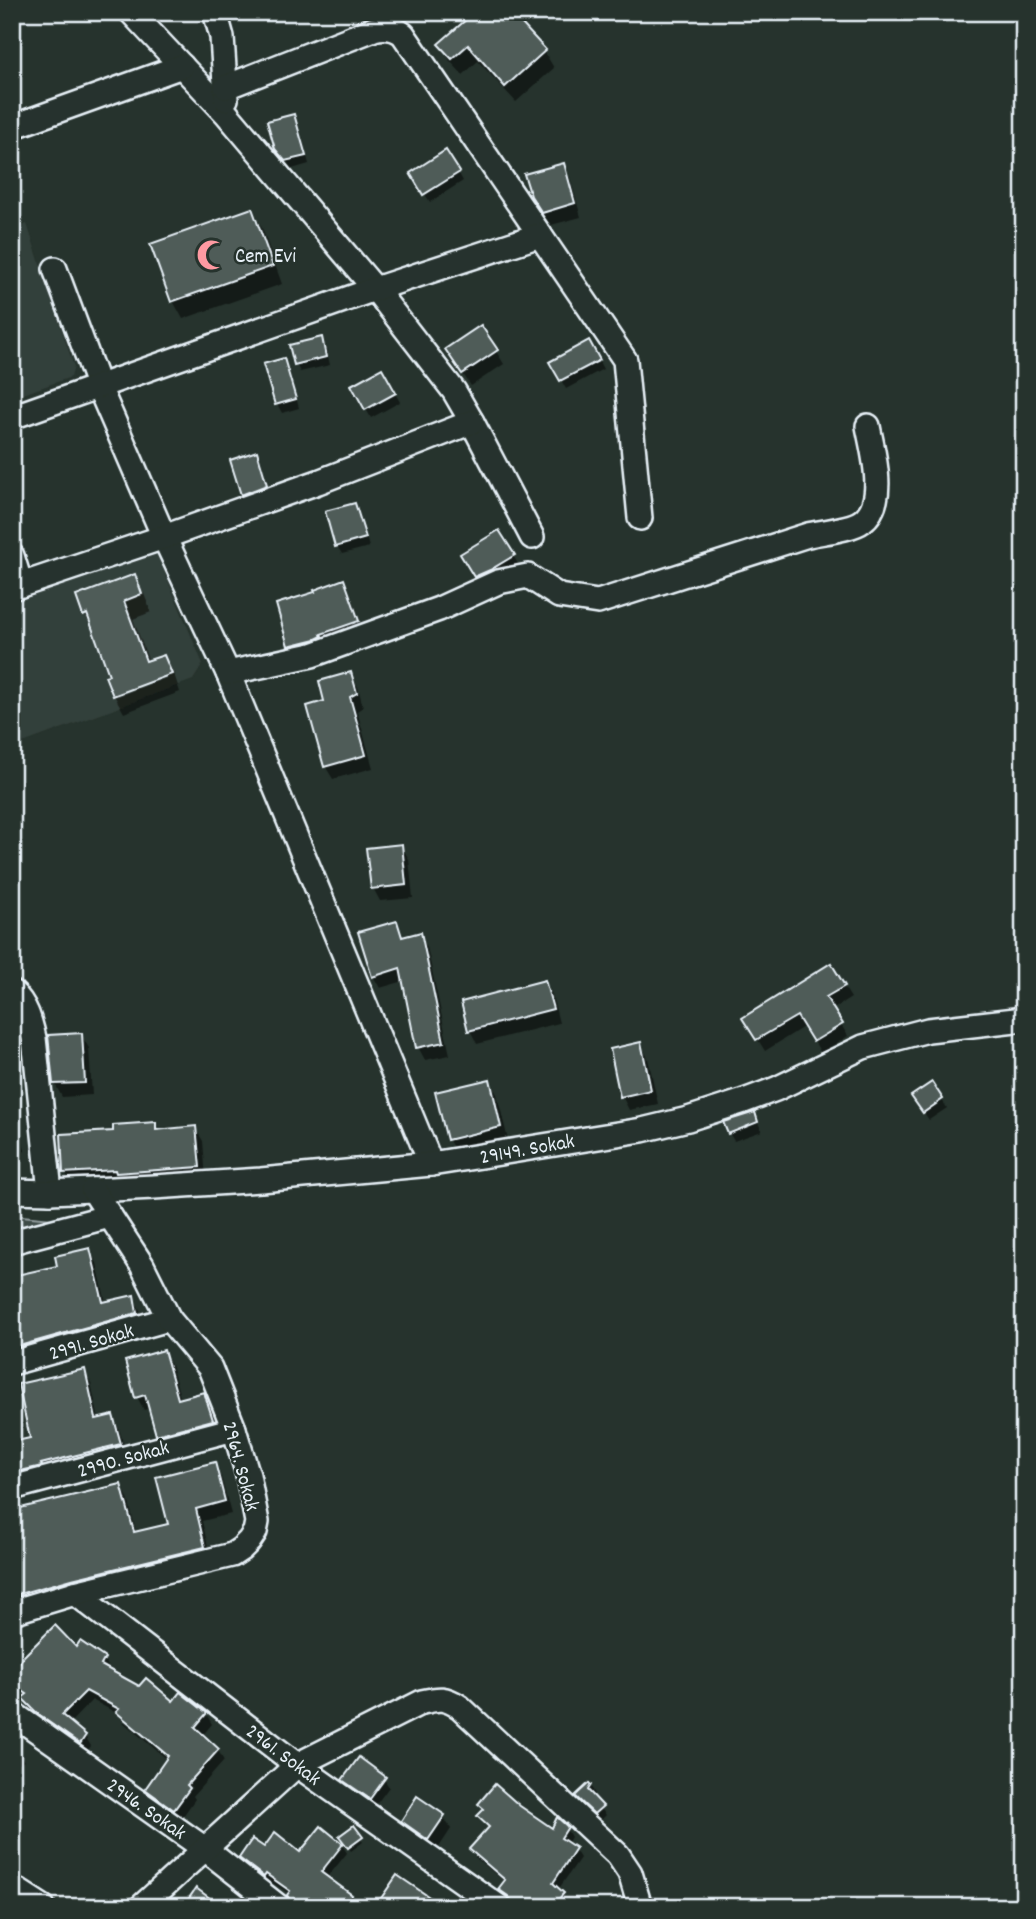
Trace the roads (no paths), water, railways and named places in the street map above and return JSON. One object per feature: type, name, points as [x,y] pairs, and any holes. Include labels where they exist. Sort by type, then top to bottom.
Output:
[{"type":"street","points":[[131,12],[226,113],[375,289],[454,391],[532,537]]},
{"type":"street","points":[[215,12],[222,37],[226,113]]},
{"type":"street","points":[[226,87],[374,29],[385,27],[403,34],[625,360],[640,518]]},
{"type":"street","points":[[12,127],[182,66]]},
{"type":"street","points":[[12,417],[375,289],[540,235]]},
{"type":"street","points":[[55,270],[99,387],[164,537],[228,673],[432,1164]]},
{"type":"street","points":[[12,556],[17,586],[318,482],[472,422]]},
{"type":"street","points":[[228,673],[312,655],[439,609],[498,582],[528,576],[559,596],[598,602],[808,535],[862,521],[873,506],[877,478],[868,426]]},
{"type":"street","points":[[12,992],[29,1016],[34,1038],[50,1192]]},
{"type":"street","name":"29149. Sokak","points":[[12,1191],[50,1192],[248,1181],[432,1164],[642,1130],[669,1124],[776,1089],[863,1047],[928,1030],[1024,1019]]},
{"type":"street","name":"2964. Sokak","points":[[12,1612],[75,1593],[232,1555],[241,1549],[255,1532],[257,1522],[248,1475],[234,1429],[210,1368],[169,1319],[142,1265],[93,1190]]},
{"type":"street","points":[[12,1242],[110,1216]]},
{"type":"street","name":"2991. Sokak","points":[[12,1363],[169,1319]]},
{"type":"street","name":"2990. Sokak","points":[[12,1488],[234,1429]]},
{"type":"street","name":"2961. Sokak","points":[[75,1593],[297,1765],[499,1907]]},
{"type":"street","points":[[141,1907],[297,1765],[422,1702],[448,1699],[460,1707],[618,1855],[630,1873],[640,1907]]},
{"type":"street","name":"2946. Sokak","points":[[12,1713],[205,1849],[279,1907]]},
{"type":"street","points":[[12,1887],[43,1907]]},
{"type":"place","name":"Cem Evi","points":[[212,255]]}]
